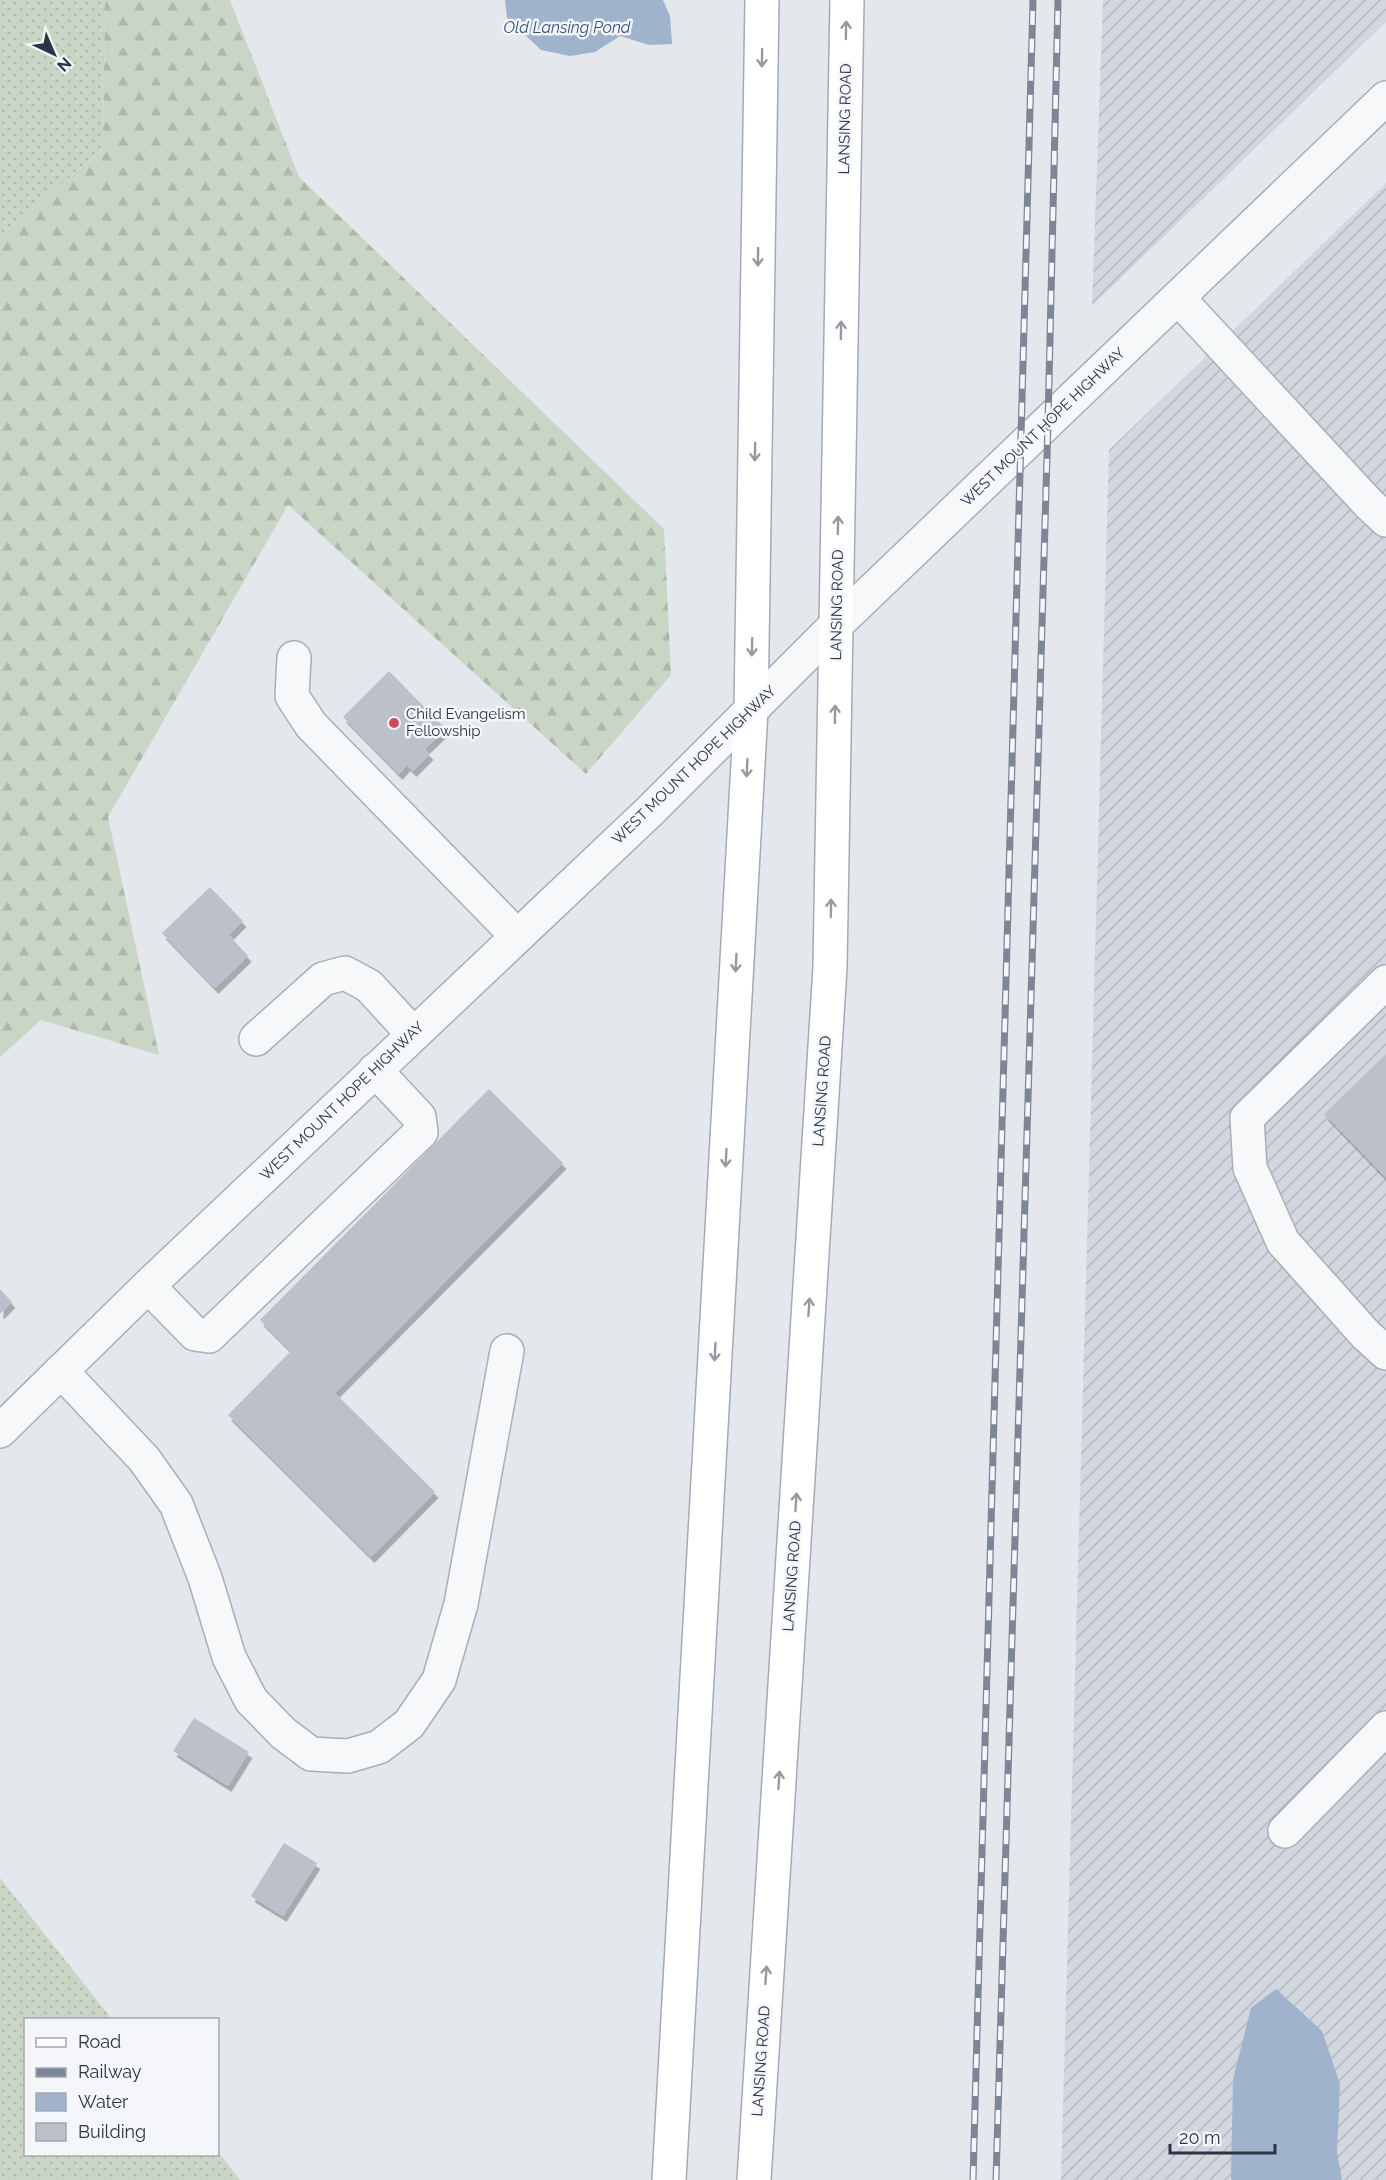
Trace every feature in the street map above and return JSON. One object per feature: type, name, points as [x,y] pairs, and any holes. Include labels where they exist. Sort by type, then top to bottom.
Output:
[{"type":"main road","points":[[669,2180],[750,710],[762,0]]},
{"type":"main road","name":"LANSING ROAD","points":[[754,2180],[830,967],[847,0]]},
{"type":"street","name":"WEST MOUNT HOPE HIGHWAY","points":[[0,1431],[412,1034],[650,811],[836,625],[1386,98]]},
{"type":"street","points":[[1178,298],[1386,520]]},
{"type":"street","points":[[294,658],[292,696],[311,725],[517,936]]},
{"type":"street","points":[[256,1040],[324,979],[345,973],[369,986],[412,1034]]},
{"type":"street","points":[[1386,982],[1248,1118],[1250,1168],[1283,1242],[1366,1335],[1386,1353]]},
{"type":"street","points":[[148,1286],[195,1334],[209,1336],[421,1132],[419,1117],[375,1070]]},
{"type":"street","points":[[61,1371],[144,1459],[176,1504],[205,1578],[229,1657],[251,1700],[284,1733],[312,1754],[348,1756],[379,1747],[410,1724],[439,1680],[461,1604],[507,1351]]},
{"type":"street","points":[[1285,1832],[1386,1728]]},
{"type":"shaded area","points":[[1103,0],[1386,0],[1386,22],[1092,306]]},
{"type":"shaded area","points":[[1386,183],[1386,2180],[1061,2180],[1109,450]]},
{"type":"green space","points":[[0,0],[105,0],[103,149],[0,236]]},
{"type":"green space","points":[[105,0],[230,0],[299,177],[664,529],[671,675],[586,774],[288,505],[108,817],[159,1055],[41,1020],[0,1057],[0,236],[103,149]]},
{"type":"green space","points":[[0,1878],[111,2018],[24,2018],[24,2156],[219,2156],[219,2153],[240,2180],[0,2180]]},
{"type":"water","name":"Old Lansing Pond","points":[[505,0],[663,0],[670,16],[672,44],[649,45],[620,36],[595,52],[570,56],[541,50],[507,18]]},
{"type":"water","points":[[1276,1989],[1322,2031],[1340,2084],[1337,2152],[1342,2180],[1232,2180],[1231,2178],[1233,2079],[1251,2008]]},
{"type":"building","name":"Child Evangelism Fellowship","points":[[389,671],[446,729],[425,749],[430,754],[413,771],[407,765],[399,774],[343,717]]},
{"type":"building","points":[[210,887],[243,921],[229,935],[248,956],[215,988],[162,933]]},
{"type":"building","points":[[1386,1054],[1386,1178],[1324,1114]]},
{"type":"building","points":[[489,1089],[563,1163],[335,1393],[435,1492],[371,1557],[228,1415],[291,1351],[260,1320]]},
{"type":"building","points":[[0,1289],[12,1302],[0,1314]]},
{"type":"building","points":[[194,1718],[249,1752],[228,1786],[173,1751]]},
{"type":"building","points":[[284,1843],[317,1863],[283,1916],[251,1896]]},
{"type":"railway","points":[[973,2180],[1033,0]]},
{"type":"railway","points":[[996,2180],[1048,423],[1058,0]]},
{"type":"place","name":"Child Evangelism Fellowship","points":[[394,723]]}]
